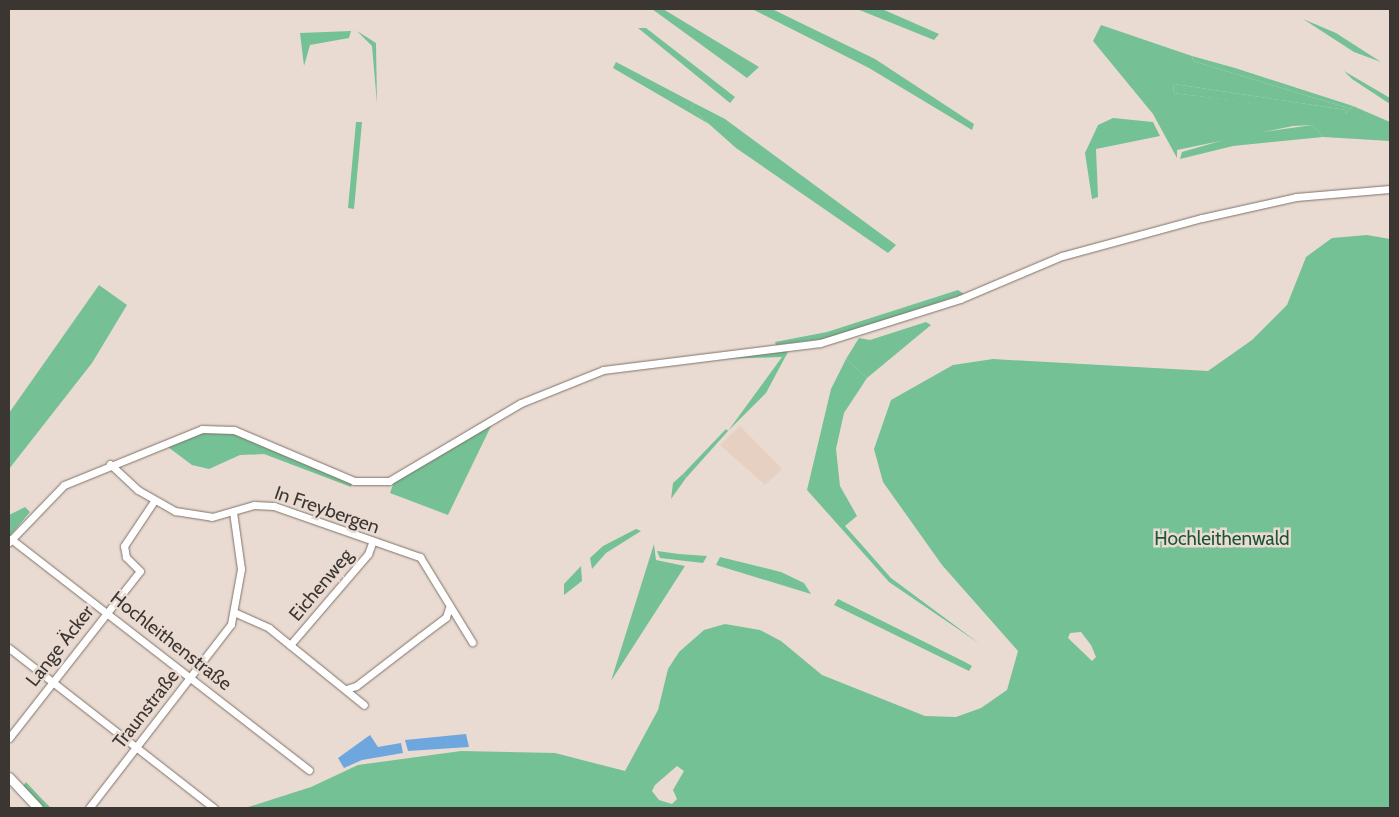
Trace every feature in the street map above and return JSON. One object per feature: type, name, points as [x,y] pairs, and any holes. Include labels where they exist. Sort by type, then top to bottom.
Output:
[{"type":"street","points":[[10,540],[60,488],[110,464],[186,434],[216,427],[243,434],[354,481],[389,481],[522,403],[603,370],[820,343],[960,299],[1057,258],[1202,218],[1296,197],[1390,189]]},
{"type":"street","name":"In Freybergen","points":[[110,464],[154,501],[189,516],[274,506],[372,543],[423,559],[449,608],[472,642]]},
{"type":"street","name":"Lange Äcker","points":[[9,738],[140,571],[126,557],[124,546],[154,501]]},
{"type":"street","name":"Traunstraße","points":[[90,808],[192,678],[236,614],[241,569],[233,512]]},
{"type":"street","name":"Hochleithenstraße","points":[[10,540],[192,678],[309,770]]},
{"type":"street","name":"Eichenweg","points":[[290,645],[368,554],[372,543]]},
{"type":"street","points":[[346,689],[356,686],[440,622],[449,608]]},
{"type":"street","name":"Eichenweg","points":[[236,614],[262,624],[364,705]]},
{"type":"street","points":[[9,648],[214,808]]},
{"type":"street","points":[[9,777],[38,808]]},
{"type":"shaded area","points":[[740,426],[782,469],[765,485],[720,445]]},
{"type":"green space","points":[[652,9],[663,9],[759,67],[747,78]]},
{"type":"green space","points":[[752,9],[772,9],[875,59],[974,124],[972,130],[869,68]]},
{"type":"green space","points":[[857,9],[882,9],[939,34],[934,40]]},
{"type":"green space","points":[[1303,19],[1336,33],[1381,62],[1354,52]]},
{"type":"green space","points":[[1101,25],[1192,56],[1193,61],[1351,109],[1353,106],[1390,122],[1390,141],[1323,137],[1312,125],[1293,126],[1177,150],[1177,158],[1153,114],[1093,41]],"holes":[[[1174,84],[1346,110],[1347,114],[1173,93]]]},
{"type":"green space","points":[[638,28],[646,28],[735,97],[730,103]]},
{"type":"green space","points":[[351,31],[349,38],[310,45],[304,66],[300,33]]},
{"type":"green space","points":[[357,31],[376,43],[377,104],[372,46]]},
{"type":"green space","points":[[1192,56],[1353,106],[1351,109],[1193,61]]},
{"type":"green space","points":[[616,62],[694,103],[691,108],[709,124],[613,68]]},
{"type":"green space","points":[[1344,71],[1390,98],[1390,104],[1352,79]]},
{"type":"green space","points":[[1174,84],[1346,110],[1347,115],[1173,93]]},
{"type":"green space","points":[[694,103],[725,119],[896,245],[888,253],[736,148],[691,108]]},
{"type":"green space","points":[[1113,118],[1153,122],[1160,136],[1096,149],[1098,197],[1092,199],[1085,153],[1098,125]]},
{"type":"green space","points":[[356,122],[362,122],[354,209],[348,208]]},
{"type":"green space","points":[[1312,125],[1323,137],[1233,146],[1180,159],[1182,152],[1241,135]]},
{"type":"green space","name":"Hochleithenwald","points":[[1367,235],[1390,239],[1390,808],[245,808],[311,787],[358,765],[461,751],[555,753],[625,771],[658,710],[668,669],[679,652],[704,630],[725,624],[760,630],[781,641],[822,675],[925,716],[956,717],[981,708],[1007,690],[1018,651],[942,565],[883,482],[874,449],[891,400],[953,365],[993,359],[1208,371],[1252,340],[1287,305],[1306,257],[1332,238]],"holes":[[[1081,632],[1091,645],[1096,657],[1092,661],[1068,638],[1070,633]],[[677,766],[684,771],[673,790],[677,799],[672,804],[659,800],[652,791],[655,785]]]},
{"type":"green space","points":[[99,285],[127,305],[92,363],[9,469],[9,413]]},
{"type":"green space","points":[[958,290],[964,294],[830,338],[776,345],[775,342],[827,332]]},
{"type":"green space","points":[[926,322],[931,325],[867,378],[846,359],[859,338],[870,340]]},
{"type":"green space","points":[[789,350],[766,393],[728,431],[782,357],[719,359]]},
{"type":"green space","points":[[846,359],[867,378],[844,413],[836,449],[840,486],[857,516],[845,526],[891,578],[980,644],[889,582],[807,490],[831,389]]},
{"type":"green space","points":[[492,424],[448,515],[390,493],[394,482]]},
{"type":"green space","points":[[726,429],[728,431],[686,478],[683,474]]},
{"type":"green space","points":[[203,432],[242,435],[352,483],[351,487],[264,454],[240,455],[209,469],[192,465],[168,447]]},
{"type":"green space","points":[[683,474],[686,478],[671,499],[673,483]]},
{"type":"green space","points":[[25,507],[30,512],[9,537],[9,515]]},
{"type":"green space","points":[[636,529],[641,531],[606,553],[592,569],[590,558],[603,546]]},
{"type":"green space","points":[[654,544],[656,560],[685,566],[611,681]]},
{"type":"green space","points":[[657,551],[707,556],[703,563],[660,558]]},
{"type":"green space","points":[[720,557],[781,572],[804,583],[811,594],[716,565]]},
{"type":"green space","points":[[581,566],[582,581],[564,595],[564,584]]},
{"type":"green space","points":[[838,599],[972,666],[969,671],[834,605]]},
{"type":"green space","points":[[26,782],[51,808],[43,808],[23,786]]},
{"type":"water","points":[[466,734],[469,747],[408,751],[405,740]]},
{"type":"water","points":[[370,735],[378,747],[401,743],[403,753],[362,760],[344,768],[338,758]]}]
